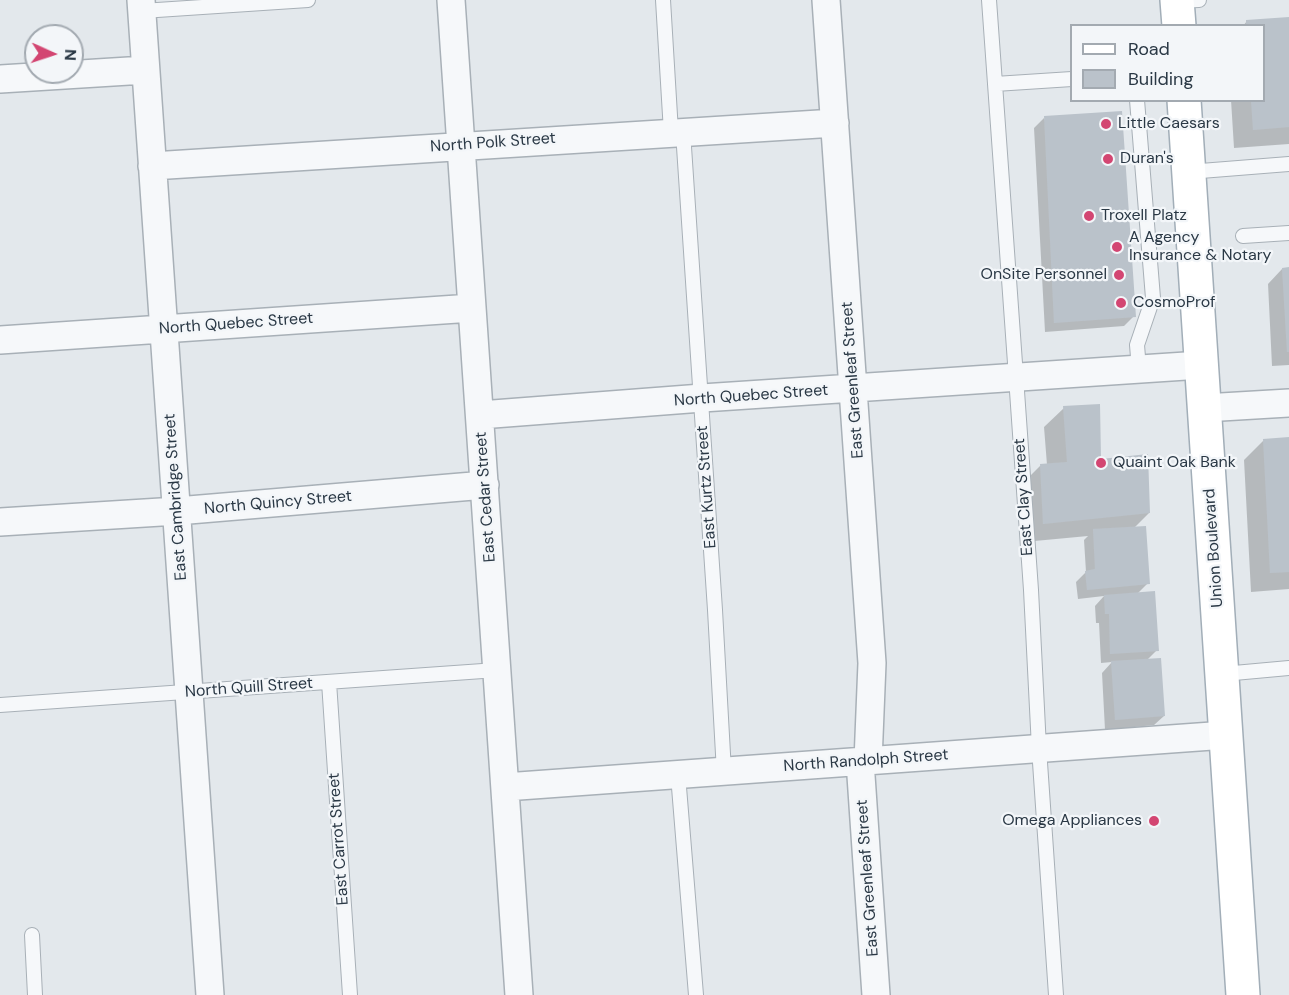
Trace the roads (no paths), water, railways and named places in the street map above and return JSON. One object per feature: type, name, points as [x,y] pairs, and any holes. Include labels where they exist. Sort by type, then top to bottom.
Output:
[{"type":"main road","name":"Union Boulevard","points":[[1184,102],[1244,995]]},
{"type":"street","name":"East Cedar Street","points":[[451,0],[519,995]]},
{"type":"street","name":"East Greenleaf Street","points":[[826,0],[872,663],[864,761],[876,995]]},
{"type":"street","name":"East Cambridge Street","points":[[141,6],[210,995]]},
{"type":"street","points":[[0,79],[145,70]]},
{"type":"street","name":"North Polk Street","points":[[152,166],[835,123]]},
{"type":"street","name":"North Quebec Street","points":[[0,340],[472,308]]},
{"type":"street","name":"North Quebec Street","points":[[480,415],[1201,365]]},
{"type":"street","points":[[1204,408],[1289,403]]},
{"type":"street","name":"North Quincy Street","points":[[0,522],[177,511],[485,486]]},
{"type":"street","name":"North Randolph Street","points":[[505,787],[1226,735]]},
{"type":"lane","points":[[141,6],[308,0]]},
{"type":"lane","name":"East Kurtz Street","points":[[663,0],[702,398],[724,772]]},
{"type":"lane","name":"East Clay Street","points":[[989,0],[1031,590],[1056,995]]},
{"type":"lane","points":[[995,84],[1070,79]]},
{"type":"lane","points":[[1137,102],[1152,298],[1137,345],[1139,369]]},
{"type":"lane","points":[[1188,172],[1289,164]]},
{"type":"lane","points":[[1243,236],[1289,232]]},
{"type":"lane","points":[[1223,674],[1289,668]]},
{"type":"lane","name":"North Quill Street","points":[[0,705],[498,670]]},
{"type":"lane","name":"East Carrot Street","points":[[329,682],[350,995]]},
{"type":"lane","points":[[678,775],[696,995]]},
{"type":"lane","points":[[32,935],[35,995]]},
{"type":"place","name":"Little Caesars","points":[[1106,124]]},
{"type":"place","name":"Duran's","points":[[1108,159]]},
{"type":"place","name":"Troxell Platz","points":[[1089,216]]},
{"type":"place","name":"A Agency Insurance & Notary","points":[[1117,247]]},
{"type":"place","name":"OnSite Personnel","points":[[1119,275]]},
{"type":"place","name":"CosmoProf","points":[[1121,303]]},
{"type":"place","name":"Quaint Oak Bank","points":[[1101,463]]},
{"type":"place","name":"Omega Appliances","points":[[1154,821]]}]
